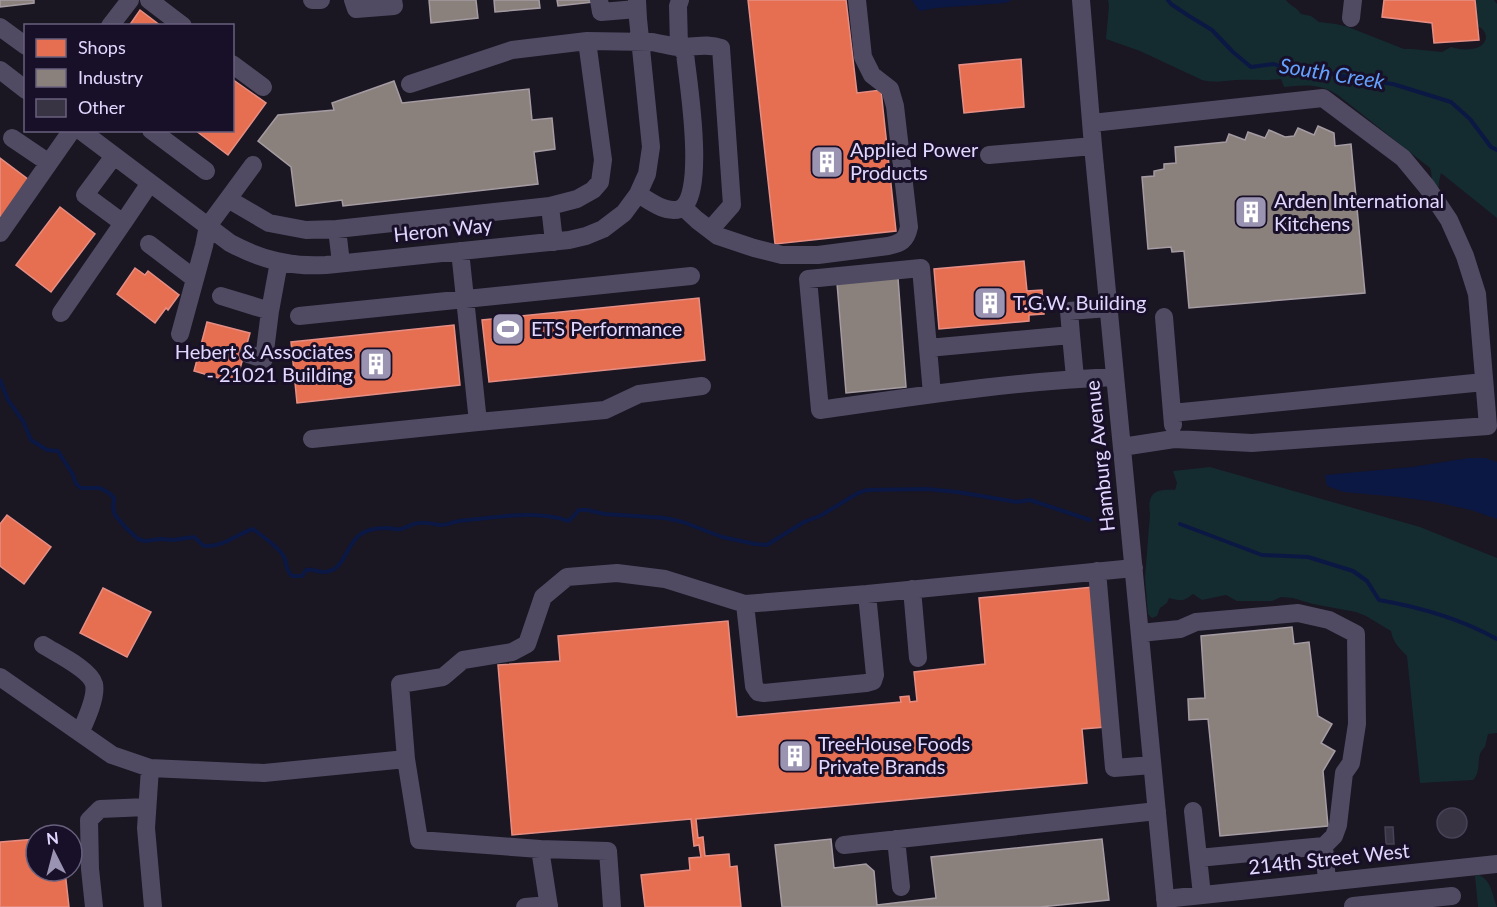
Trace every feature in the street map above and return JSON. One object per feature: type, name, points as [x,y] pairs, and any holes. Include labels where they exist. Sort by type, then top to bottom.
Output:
[{"type":"street","points":[[112,24],[130,0]]},
{"type":"street","points":[[149,0],[180,24]]},
{"type":"street","points":[[312,0],[321,0]]},
{"type":"street","points":[[353,0],[356,9],[394,6],[393,0]]},
{"type":"street","points":[[599,0],[601,12],[637,5]]},
{"type":"street","points":[[638,194],[666,210],[678,210],[688,202],[694,181],[695,159],[685,53],[679,47],[678,6],[680,0]]},
{"type":"street","points":[[683,207],[718,236],[782,255],[818,255],[888,246],[898,243],[907,236],[909,227],[895,106],[890,89],[872,75],[863,57],[857,0]]},
{"type":"street","name":"Hamburg Avenue","points":[[1081,0],[1165,903]]},
{"type":"street","name":"Heron Way","points":[[83,132],[230,243],[262,258],[279,262],[312,266],[341,264],[554,242],[586,236],[603,229],[624,213],[638,194],[647,174],[651,147],[637,5]]},
{"type":"street","points":[[0,27],[24,45]]},
{"type":"street","points":[[410,84],[512,50],[587,41],[661,43],[679,47],[714,45],[721,48],[732,205],[710,230]]},
{"type":"street","points":[[228,199],[269,223],[306,230],[337,229],[550,206],[577,199],[593,190],[600,182],[603,160],[587,41]]},
{"type":"street","points":[[234,65],[263,87]]},
{"type":"street","points":[[1,74],[24,87]]},
{"type":"street","points":[[1092,123],[1323,98],[1403,158],[1427,187],[1449,220],[1465,256],[1477,294],[1488,426],[1252,443],[1174,439],[1122,447]]},
{"type":"street","points":[[0,233],[71,132]]},
{"type":"street","points":[[154,132],[206,171]]},
{"type":"street","points":[[12,138],[50,163]]},
{"type":"street","points":[[989,155],[1094,146]]},
{"type":"street","points":[[114,156],[85,195],[123,224]]},
{"type":"street","points":[[180,334],[208,226],[253,165]]},
{"type":"street","points":[[61,313],[150,183]]},
{"type":"street","points":[[550,206],[554,242]]},
{"type":"street","points":[[337,229],[341,264]]},
{"type":"street","points":[[149,244],[195,279]]},
{"type":"street","points":[[460,251],[478,422]]},
{"type":"street","points":[[248,354],[264,359],[279,262]]},
{"type":"street","points":[[932,394],[921,268],[808,279],[820,410],[932,394],[1075,378],[1115,376]]},
{"type":"street","points":[[299,316],[691,276]]},
{"type":"street","points":[[221,296],[270,311]]},
{"type":"street","points":[[1075,378],[1069,311],[1109,308]]},
{"type":"street","points":[[1164,317],[1174,439]]},
{"type":"street","points":[[928,348],[1071,335]]},
{"type":"street","points":[[1172,413],[1484,382]]},
{"type":"street","points":[[312,439],[605,410],[639,394],[702,386]]},
{"type":"street","points":[[612,907],[608,851],[540,849],[419,840],[406,759],[400,684],[443,677],[464,660],[512,652],[527,644],[543,597],[567,577],[617,573],[665,579],[745,604],[1134,568]]},
{"type":"street","points":[[1097,571],[1114,768],[1152,765]]},
{"type":"street","points":[[912,589],[918,658]]},
{"type":"street","points":[[745,604],[754,686],[758,692],[764,693],[873,681],[875,675],[867,594]]},
{"type":"street","points":[[1140,633],[1180,629],[1196,622],[1298,614],[1329,620],[1356,634],[1357,724],[1352,763],[1344,773],[1338,825],[1334,836],[1323,846],[1198,858]]},
{"type":"street","points":[[43,645],[89,673],[95,686],[90,711],[80,733]]},
{"type":"street","points":[[0,677],[112,755],[150,768],[264,773],[406,759]]},
{"type":"street","points":[[150,768],[146,828],[153,907]]},
{"type":"street","points":[[94,907],[90,869],[89,820],[100,810],[147,807]]},
{"type":"street","points":[[844,845],[1157,811]]},
{"type":"street","points":[[1193,811],[1202,895]]},
{"type":"street","points":[[896,839],[901,887]]},
{"type":"street","points":[[1323,846],[1327,881]]},
{"type":"street","points":[[525,907],[549,906],[540,849]]},
{"type":"street","name":"214th Street West","points":[[1165,903],[1202,895],[1497,864]]},
{"type":"street","points":[[1350,879],[1360,906],[1453,901],[1450,868]]},
{"type":"green space","points":[[1108,0],[1286,0],[1301,14],[1311,16],[1319,22],[1348,27],[1404,49],[1442,52],[1451,47],[1476,48],[1483,43],[1486,37],[1478,26],[1475,1],[1494,0],[1497,4],[1497,218],[1441,173],[1436,215],[1430,168],[1333,92],[1313,86],[1284,87],[1281,79],[1215,82],[1202,80],[1140,51],[1106,39]]},
{"type":"green space","points":[[1210,467],[1420,527],[1497,558],[1497,733],[1488,734],[1485,747],[1480,755],[1478,772],[1473,780],[1420,783],[1407,656],[1395,642],[1391,631],[1366,616],[1293,598],[1281,597],[1272,601],[1237,601],[1226,595],[1202,600],[1193,594],[1182,600],[1169,598],[1167,603],[1160,608],[1157,616],[1152,618],[1148,614],[1145,578],[1149,507],[1152,496],[1158,491],[1175,490],[1177,483],[1173,471]]},
{"type":"green space","points":[[1479,875],[1487,881],[1497,907],[1478,907],[1475,876]]},
{"type":"water","points":[[912,0],[1012,0],[1005,3],[919,11]]},
{"type":"water","points":[[1469,458],[1485,458],[1497,462],[1497,519],[1471,510],[1435,502],[1344,492],[1327,486],[1325,475],[1412,467]]},
{"type":"building: Shops","name":"Applied Power Products","points":[[748,0],[846,0],[857,93],[881,90],[896,231],[775,244]]},
{"type":"building: Shops","points":[[1384,0],[1475,0],[1479,40],[1434,43],[1432,23],[1382,17]]},
{"type":"building: Shops","points":[[140,10],[158,24],[130,24]]},
{"type":"building: Shops","points":[[1021,59],[1024,107],[964,113],[959,65]]},
{"type":"building: Shops","points":[[234,80],[266,103],[228,155],[198,132],[234,132]]},
{"type":"building: Shops","points":[[0,158],[29,180],[0,219]]},
{"type":"building: Shops","points":[[60,207],[95,234],[51,292],[16,265]]},
{"type":"building: Shops","name":"T.G.W. Building","points":[[1024,261],[1027,291],[1042,290],[1044,314],[1029,315],[1029,321],[939,329],[934,269]]},
{"type":"building: Shops","points":[[135,268],[145,275],[148,271],[179,295],[155,323],[117,294]]},
{"type":"building: Shops","points":[[699,298],[705,360],[489,382],[482,320]]},
{"type":"building: Shops","points":[[207,322],[250,333],[236,383],[194,371]]},
{"type":"building: Shops","name":"Hebert & Associates - 21021 Building","points":[[454,325],[460,385],[297,403],[291,342]]},
{"type":"building: Shops","points":[[7,515],[51,547],[24,584],[0,566],[0,524]]},
{"type":"building: Shops","name":"TreeHouse Foods Private Brands","points":[[1093,587],[1106,727],[1082,729],[1087,783],[696,819],[698,838],[703,837],[705,856],[729,854],[730,867],[737,866],[741,907],[645,907],[641,875],[690,870],[689,858],[701,857],[699,845],[694,846],[691,819],[512,835],[498,665],[560,661],[558,636],[728,621],[737,717],[901,702],[900,697],[909,696],[910,702],[917,701],[914,672],[985,664],[979,598]]},
{"type":"building: Shops","points":[[103,588],[151,612],[127,657],[80,633]]},
{"type":"building: Shops","points":[[24,840],[24,883],[66,883],[69,907],[0,907],[0,842]]},
{"type":"building: Industry","points":[[0,0],[34,0],[34,3],[0,7]]},
{"type":"building: Industry","points":[[429,0],[476,0],[478,18],[431,23]]},
{"type":"building: Industry","points":[[494,0],[539,0],[540,8],[495,12]]},
{"type":"building: Industry","points":[[557,0],[593,0],[593,2],[558,6]]},
{"type":"building: Industry","points":[[394,81],[402,103],[529,89],[532,120],[552,118],[555,149],[534,152],[538,184],[343,206],[342,200],[296,206],[291,167],[258,141],[278,115],[334,110],[332,103]]},
{"type":"building: Industry","name":"Arden International Kitchens","points":[[1318,126],[1334,133],[1335,146],[1351,144],[1365,293],[1189,308],[1184,251],[1172,252],[1171,247],[1148,249],[1142,177],[1154,176],[1154,171],[1164,169],[1164,164],[1176,163],[1175,147],[1226,142],[1229,134],[1245,140],[1248,132],[1265,138],[1269,130],[1285,137],[1294,136],[1298,128],[1314,135]]},
{"type":"building: Industry","points":[[898,278],[906,387],[846,393],[837,283]]},
{"type":"building: Industry","points":[[1292,627],[1294,644],[1309,642],[1318,716],[1332,724],[1321,743],[1335,751],[1323,771],[1328,826],[1220,836],[1208,719],[1189,720],[1188,699],[1205,698],[1201,636]]},
{"type":"building: Industry","points":[[831,839],[834,868],[866,864],[874,871],[877,905],[936,898],[931,857],[1102,839],[1109,900],[1040,907],[782,907],[775,845]]},
{"type":"building: Other","points":[[1452,808],[1463,812],[1467,823],[1463,834],[1452,838],[1441,834],[1437,823],[1441,812]]},
{"type":"building: Other","points":[[1385,827],[1393,827],[1394,844],[1386,844]]},
{"type":"waterway","name":"South Creek","points":[[1168,0],[1212,30],[1251,67],[1274,64],[1289,70],[1311,69],[1361,80],[1393,84],[1451,102],[1470,119],[1491,147],[1497,150]]},
{"type":"waterway","points":[[0,380],[8,400],[23,421],[31,440],[47,450],[58,451],[76,484],[81,488],[100,488],[109,493],[114,498],[115,515],[138,539],[145,541],[194,537],[204,546],[211,546],[224,543],[253,529],[282,553],[292,576],[302,576],[306,570],[331,571],[341,562],[356,538],[370,530],[399,529],[421,523],[443,525],[514,515],[556,517],[569,521],[579,510],[665,518],[683,522],[722,537],[767,545],[804,522],[820,516],[867,490],[927,489],[1017,502],[1030,500],[1090,520]]},
{"type":"waterway","points":[[1180,524],[1262,555],[1308,557],[1353,571],[1367,581],[1379,600],[1440,615],[1469,625],[1497,639]]},
{"type":"place","name":"Applied Power Products","points":[[827,162]]},
{"type":"place","name":"Arden International Kitchens","points":[[1251,212]]},
{"type":"place","name":"T.G.W. Building","points":[[990,303]]},
{"type":"place","name":"ETS Performance","points":[[508,329]]},
{"type":"place","name":"Hebert & Associates - 21021 Building","points":[[376,364]]},
{"type":"place","name":"TreeHouse Foods Private Brands","points":[[795,756]]}]
